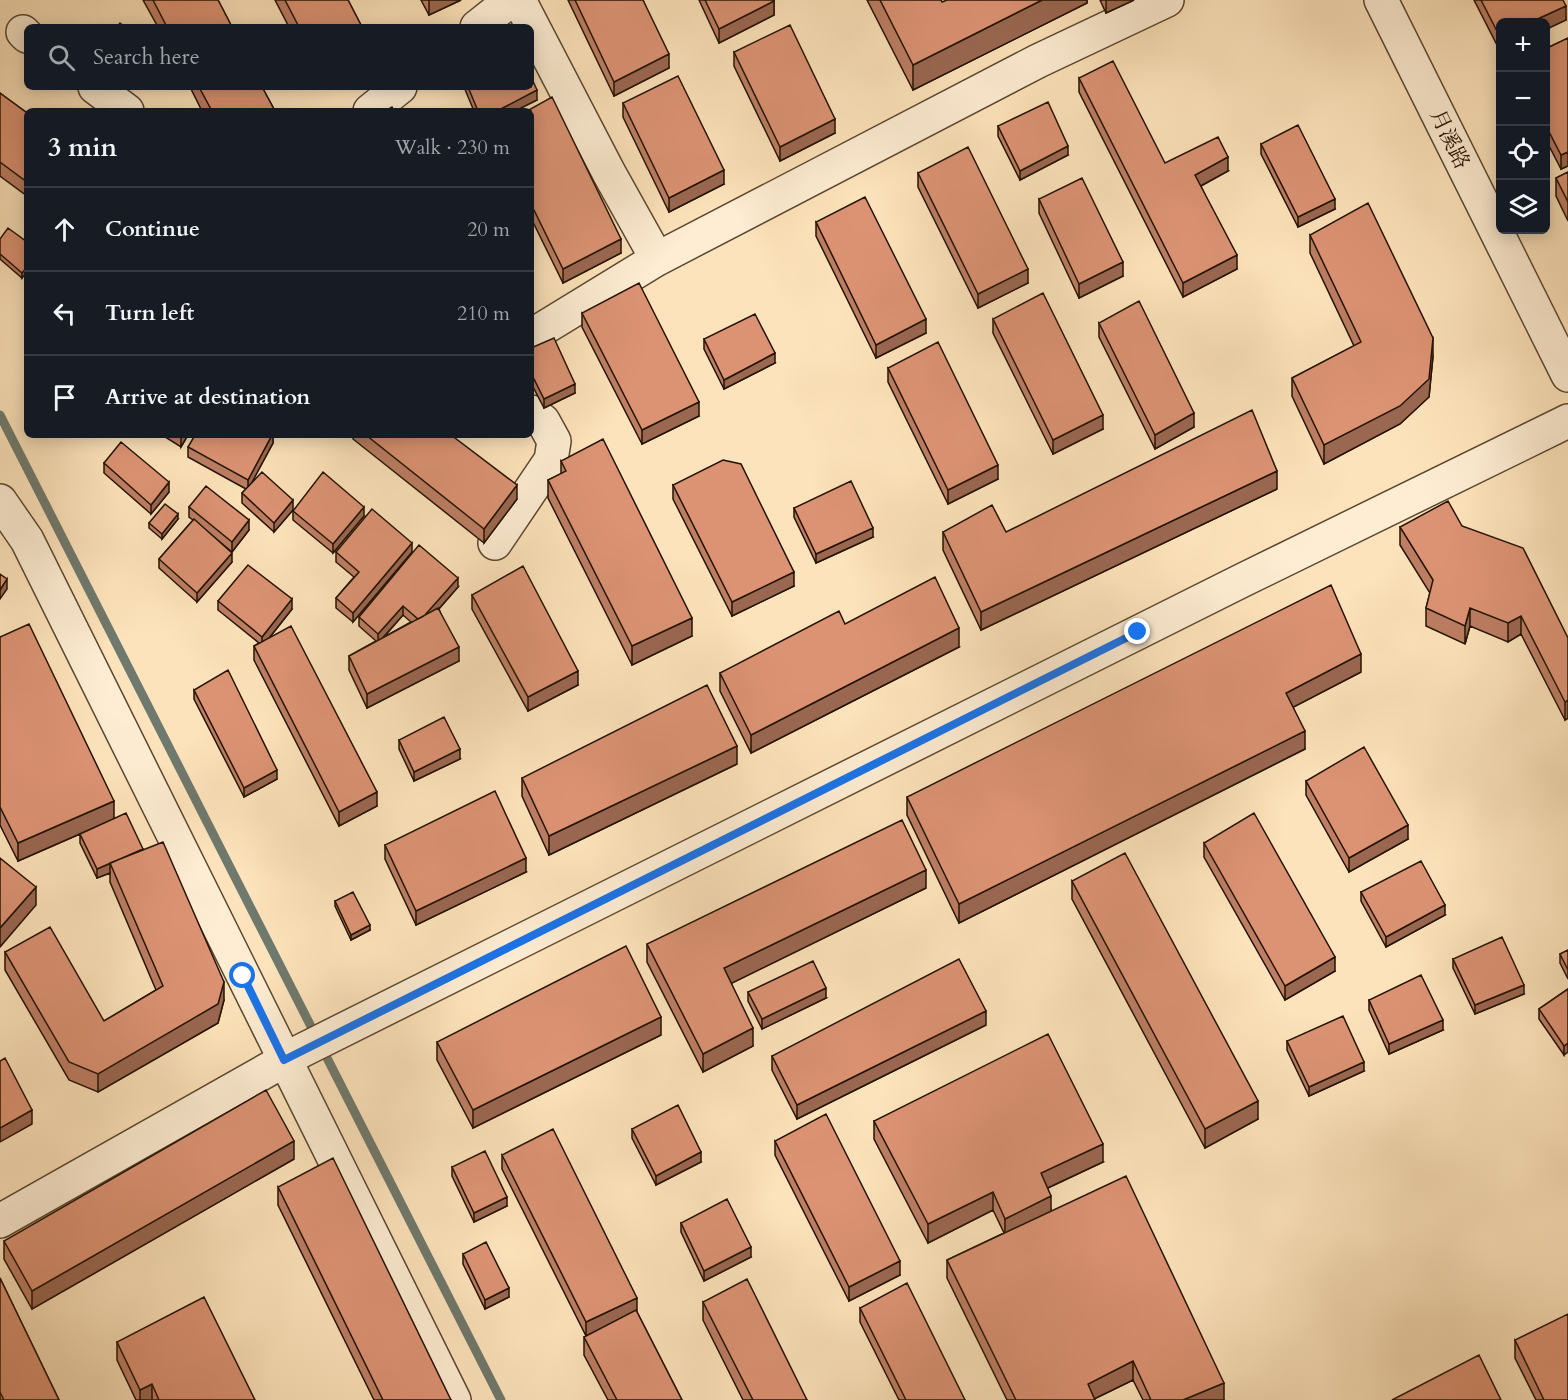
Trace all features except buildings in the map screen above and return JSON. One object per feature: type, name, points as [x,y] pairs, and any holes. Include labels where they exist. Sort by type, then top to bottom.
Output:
[{"type":"street","points":[[481,24],[512,0]]},
{"type":"street","points":[[519,0],[531,24]]},
{"type":"street","points":[[534,334],[657,259],[1038,62],[1167,0]]},
{"type":"street","name":"月溪路","points":[[1381,0],[1568,375]]},
{"type":"street","points":[[534,29],[609,173],[657,259]]},
{"type":"street","points":[[99,90],[123,108]]},
{"type":"street","points":[[374,108],[396,90]]},
{"type":"street","points":[[495,543],[551,460],[554,441],[543,421],[534,414]]},
{"type":"street","points":[[0,1221],[293,1055],[338,1032],[1233,585],[1568,421]]},
{"type":"street","points":[[0,501],[27,540],[293,1055],[454,1400]]},
{"type":"waterway","points":[[0,415],[501,1400]]},
{"type":"route","points":[[243,976],[284,1060],[1138,632]]}]
